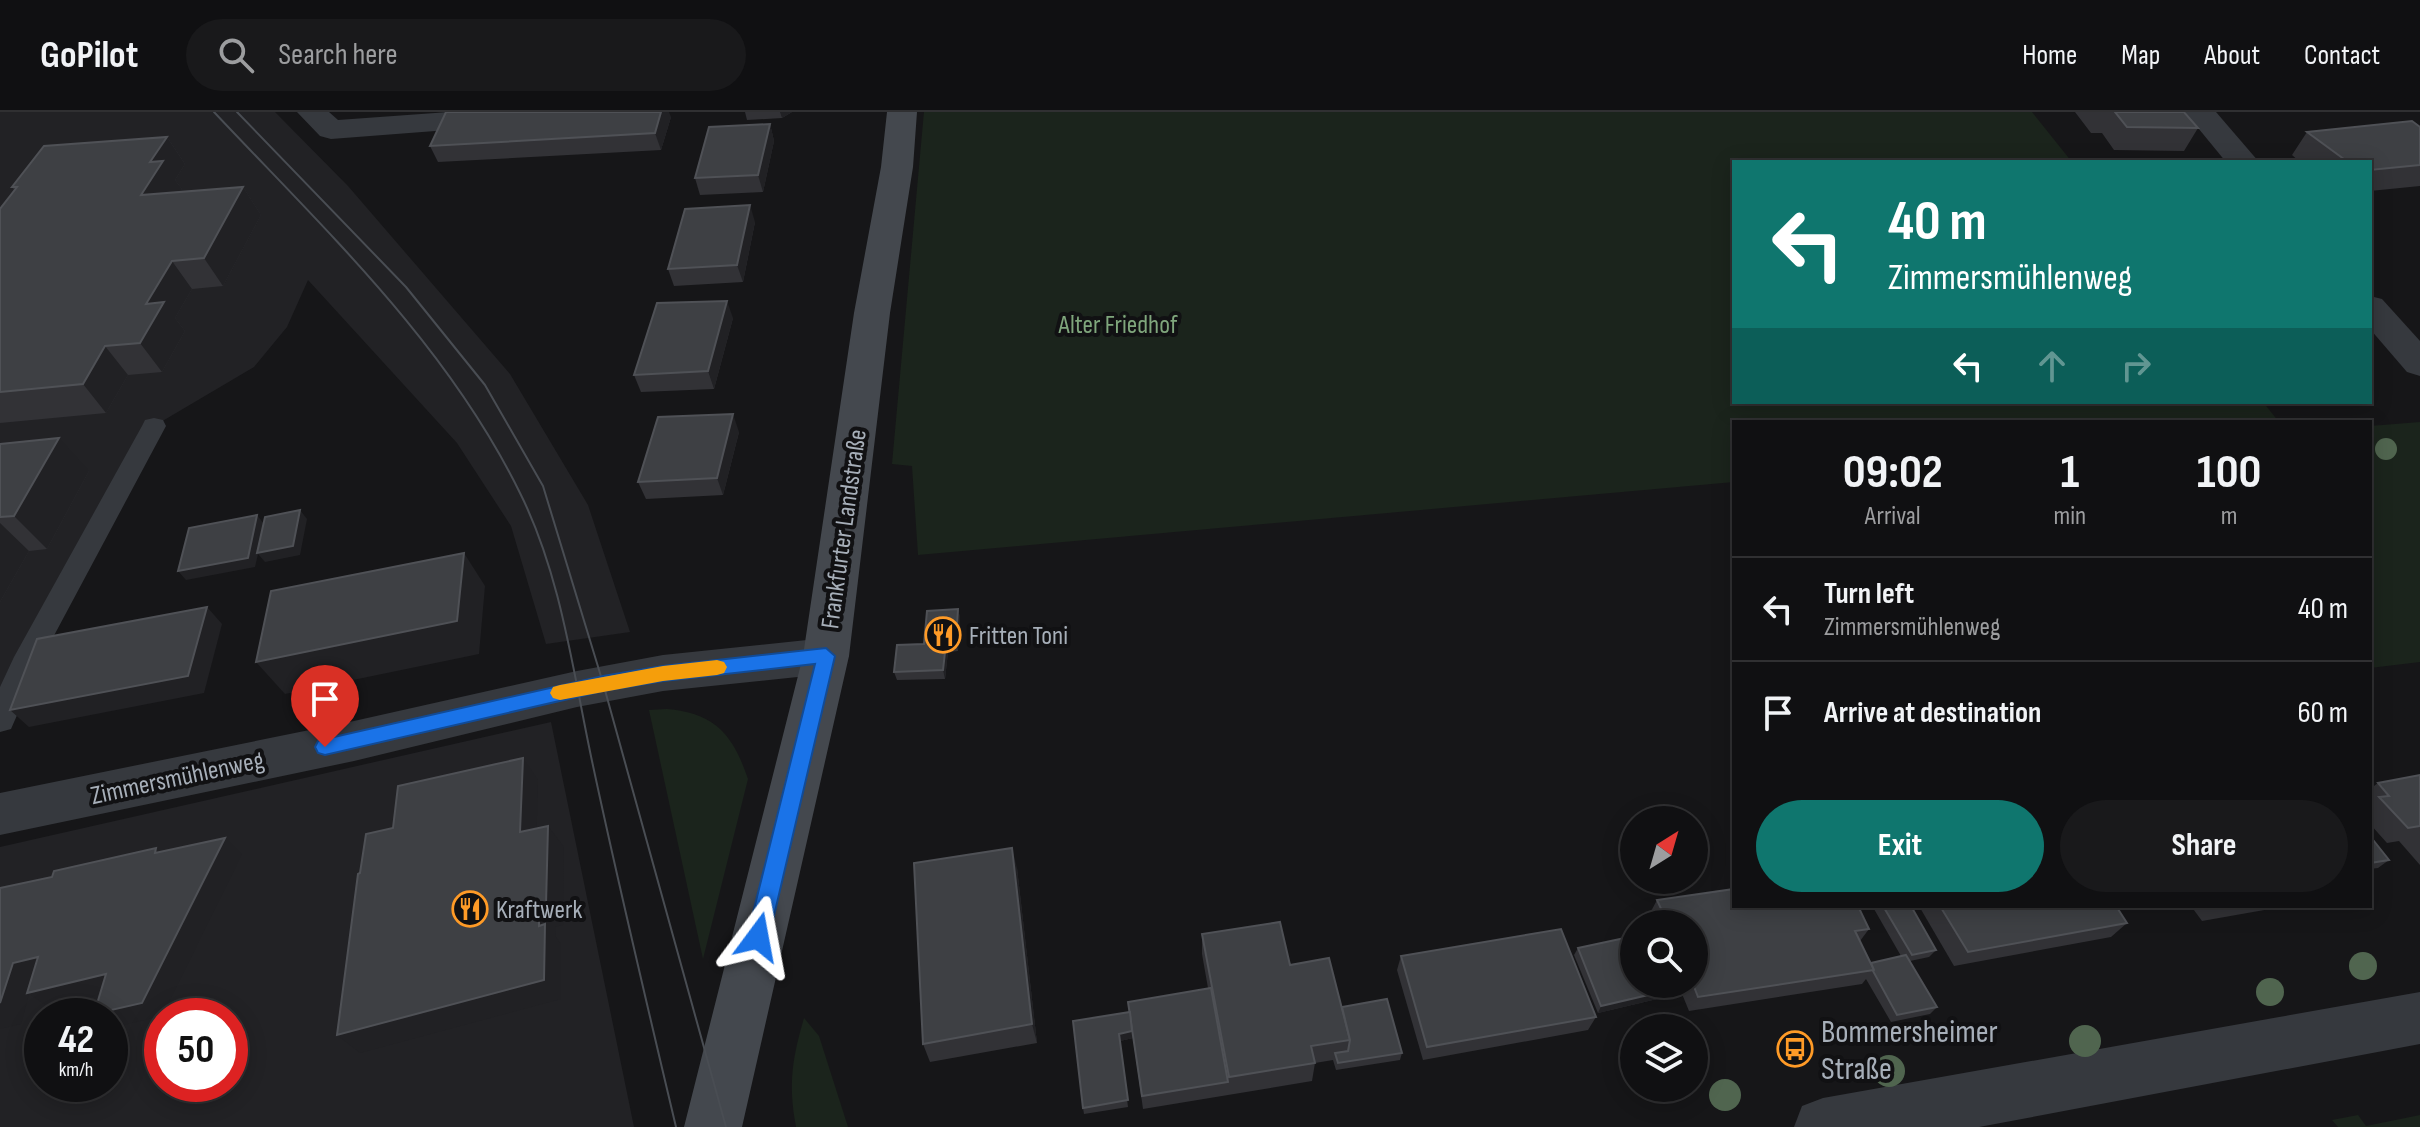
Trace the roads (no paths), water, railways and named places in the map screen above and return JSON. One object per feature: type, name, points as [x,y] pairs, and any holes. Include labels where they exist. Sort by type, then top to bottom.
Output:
[{"type":"main road","name":"Frankfurter Landstraße","points":[[713,1127],[826,656],[872,313],[897,167],[902,112]]},
{"type":"street","points":[[312,112],[331,130],[515,114]]},
{"type":"street","points":[[2200,112],[2241,160]]},
{"type":"street","points":[[2372,309],[2420,364]]},
{"type":"street","name":"Zimmersmühlenweg","points":[[0,814],[354,741],[603,683],[663,673],[826,656]]},
{"type":"street","points":[[1823,1127],[2420,1018]]},
{"type":"lane","points":[[0,720],[28,657],[154,426]]},
{"type":"tram line","points":[[214,112],[341,246],[421,338],[457,387],[520,493],[556,590],[612,852],[676,1127]]},
{"type":"tram line","points":[[237,112],[406,287],[485,385],[543,486],[603,683],[726,1127]]},
{"type":"place","name":"Fritten Toni","points":[[943,635]]},
{"type":"place","name":"Kraftwerk","points":[[470,909]]},
{"type":"place","name":"Bommersheimer Straße","points":[[1795,1049]]},
{"type":"park label","name":"Alter Friedhof","points":[[1118,324]]}]
